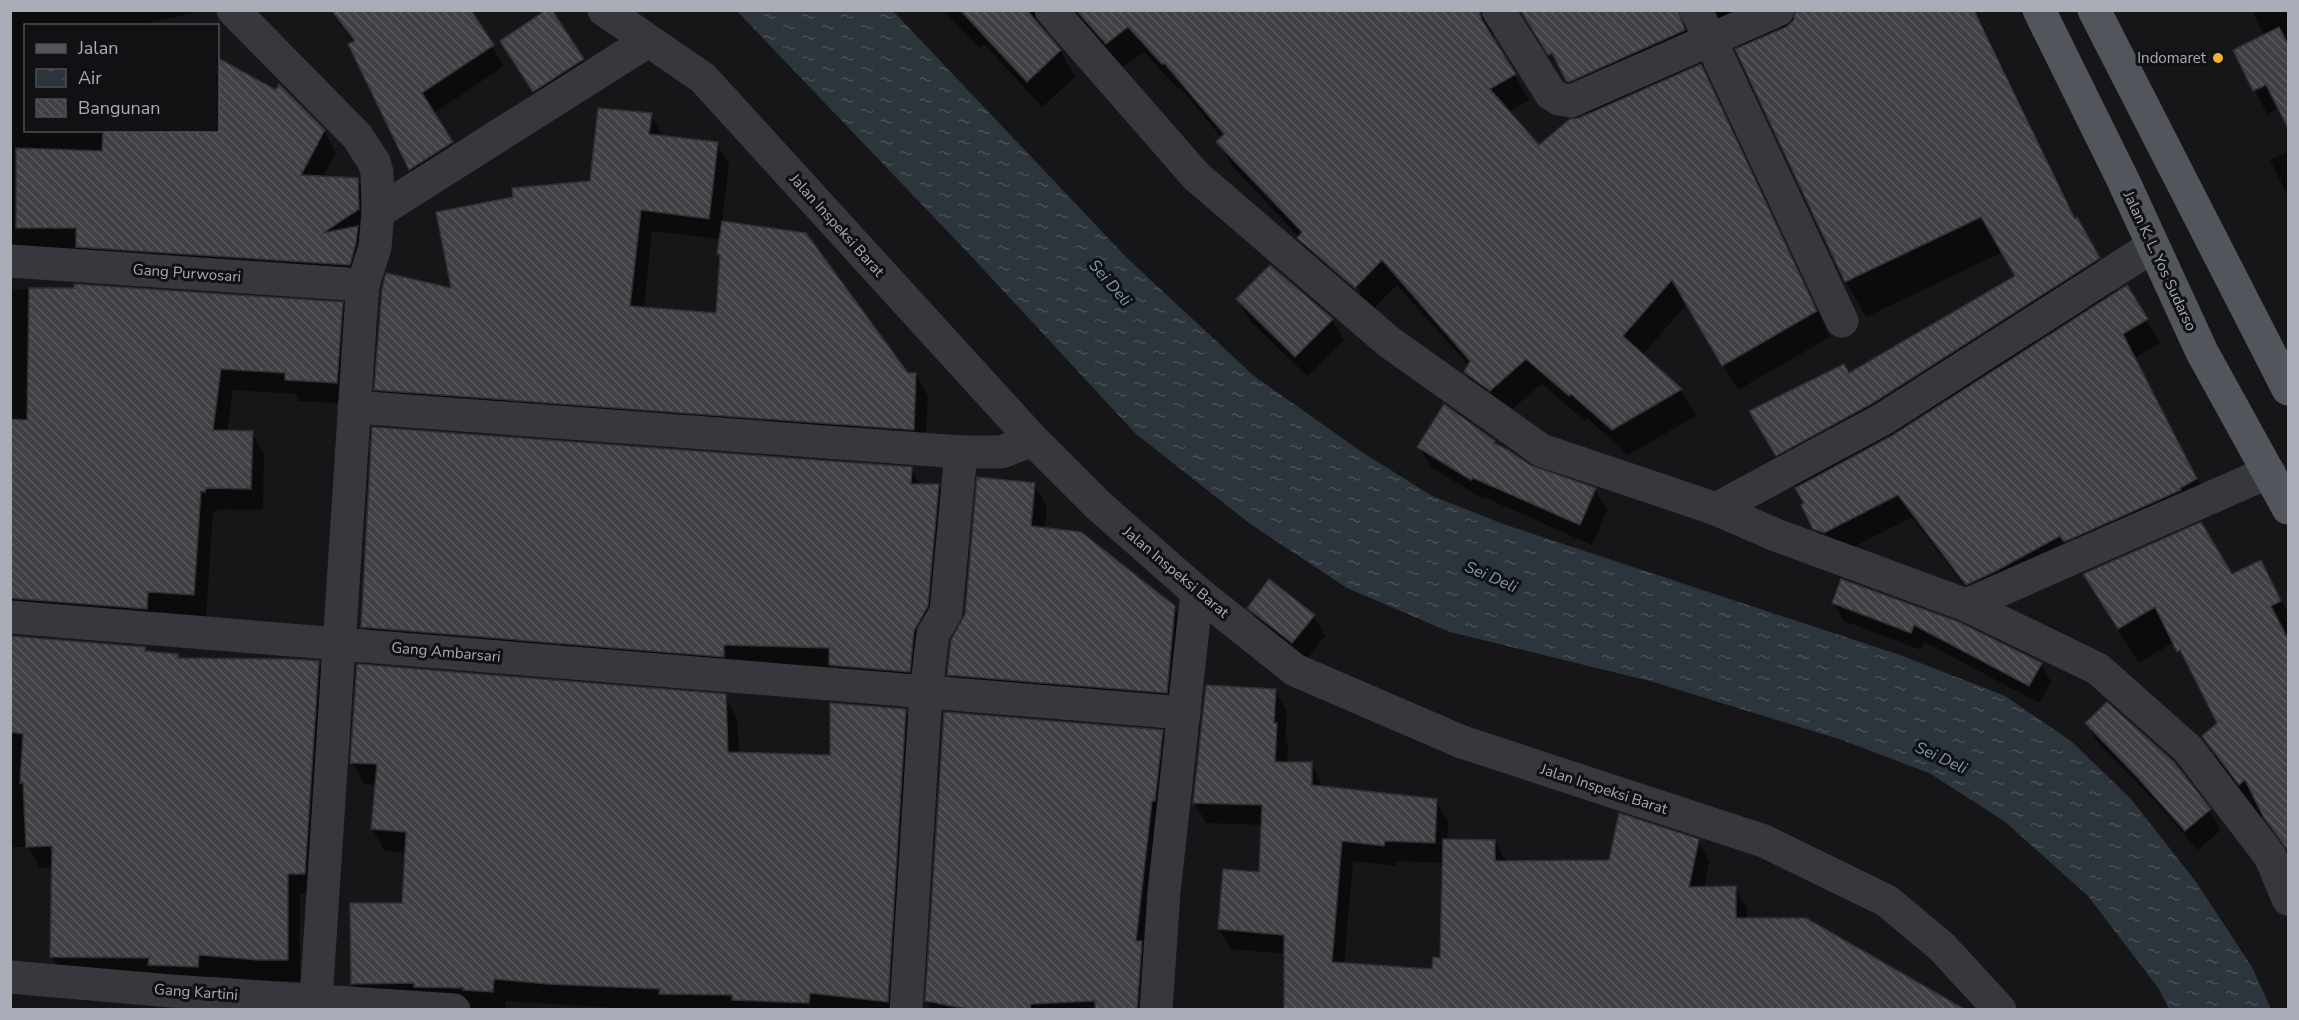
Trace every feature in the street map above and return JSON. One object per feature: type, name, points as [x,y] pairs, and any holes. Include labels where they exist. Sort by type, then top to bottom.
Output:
[{"type":"main road","name":"Jalan K. L. Yos Sudarso","points":[[2039,10],[2123,180],[2202,352],[2287,503]]},
{"type":"main road","points":[[2094,10],[2289,389]]},
{"type":"street","points":[[233,10],[357,136],[374,162],[376,172],[378,212],[375,247],[363,285],[354,407],[316,1000]]},
{"type":"street","name":"Jalan Inspeksi Barat","points":[[604,10],[703,78],[1033,440],[1098,505],[1197,592],[1295,670],[1462,742],[1764,841],[1887,901],[1942,947],[2000,1010]]},
{"type":"street","points":[[1051,10],[1196,176],[1389,342],[1541,450],[1716,509],[1776,535],[1966,605],[2098,669],[2188,749],[2270,856],[2289,899]]},
{"type":"street","points":[[1498,10],[1551,94],[1559,99],[1571,101],[1778,10]]},
{"type":"street","points":[[1696,10],[1842,321]]},
{"type":"street","points":[[378,212],[648,41]]},
{"type":"street","points":[[1716,509],[1883,420],[2153,246]]},
{"type":"street","name":"Gang Purwosari","points":[[10,261],[363,285]]},
{"type":"street","points":[[354,407],[961,452],[1001,452],[1033,440]]},
{"type":"street","points":[[906,1010],[926,692],[933,634],[946,612],[961,452]]},
{"type":"street","points":[[1966,605],[2269,472]]},
{"type":"street","points":[[1156,1010],[1164,892],[1197,592]]},
{"type":"street","name":"Gang Ambarsari","points":[[10,617],[1184,713]]},
{"type":"street","name":"Gang Kartini","points":[[10,977],[170,1000],[316,1000],[454,1010]]},
{"type":"water","name":"Sei Deli","points":[[737,11],[893,11],[1127,258],[1254,376],[1362,452],[1432,496],[1506,525],[1900,655],[2005,696],[2072,742],[2131,799],[2196,882],[2252,967],[2271,1009],[2169,1009],[2159,989],[2088,896],[2004,821],[1929,773],[1842,740],[1650,681],[1450,632],[1347,588],[1249,523],[1135,433],[972,257]]},
{"type":"building","points":[[331,10],[471,10],[494,45],[422,93],[453,142],[409,170],[348,44],[355,41]]},
{"type":"building","points":[[546,10],[552,10],[584,59],[533,92],[500,41]]},
{"type":"building","points":[[960,10],[1027,10],[1061,50],[1027,82]]},
{"type":"building","points":[[1076,10],[1479,10],[1482,20],[1516,74],[1490,89],[1539,145],[1570,119],[1579,118],[1701,64],[1817,311],[1722,366],[1672,280],[1623,336],[1682,389],[1612,430],[1526,359],[1490,391],[1464,372],[1470,361],[1382,260],[1355,288],[1297,238],[1302,232],[1216,142],[1224,134],[1164,63],[1162,64],[1128,27],[1106,44]]},
{"type":"building","points":[[1520,10],[1678,10],[1685,30],[1569,82],[1566,81],[1552,53],[1548,55]]},
{"type":"building","points":[[1796,10],[1974,10],[2075,219],[2077,217],[2100,258],[1873,403],[1776,456],[1749,411],[1844,364],[1849,373],[2015,276],[1981,217],[1845,282],[1735,49],[1786,27],[1793,21]]},
{"type":"building","points":[[2279,27],[2289,46],[2289,130],[2266,85],[2253,91],[2233,50]]},
{"type":"building","points":[[219,59],[276,90],[279,84],[325,130],[301,175],[358,178],[359,209],[323,233],[358,226],[350,265],[76,247],[76,228],[16,228],[16,148],[102,151],[103,132],[219,132]]},
{"type":"building","points":[[598,108],[652,113],[649,134],[718,142],[709,219],[641,210],[630,306],[716,313],[720,255],[717,254],[722,221],[806,233],[908,373],[916,373],[914,430],[374,390],[382,289],[386,273],[451,288],[436,212],[513,197],[512,188],[590,181]]},
{"type":"building","points":[[1270,265],[1333,319],[1295,357],[1236,299]]},
{"type":"building","points":[[74,284],[343,302],[337,383],[285,380],[285,373],[221,369],[213,430],[253,431],[251,489],[206,488],[205,492],[201,491],[194,595],[148,592],[147,609],[10,598],[10,419],[27,420],[29,288],[74,288]]},
{"type":"building","points":[[2127,285],[2148,319],[2123,334],[2197,479],[2180,488],[2181,490],[2064,542],[2060,536],[1966,585],[1898,495],[1824,533],[1813,529],[1801,505],[1804,503],[1795,488],[1893,435]]},
{"type":"building","points":[[1444,404],[1495,441],[1494,443],[1530,465],[1596,488],[1580,525],[1473,478],[1471,480],[1417,447]]},
{"type":"building","points":[[372,427],[912,467],[911,484],[939,484],[928,606],[914,631],[910,672],[829,665],[829,648],[724,645],[724,657],[361,627]]},
{"type":"building","points":[[977,477],[1035,483],[1031,526],[1081,532],[1175,606],[1167,693],[947,675],[951,640],[965,614]]},
{"type":"building","points":[[2201,522],[2232,574],[2261,560],[2281,601],[2271,606],[2289,641],[2289,852],[2263,816],[2245,780],[2239,785],[2202,736],[2217,723],[2180,650],[2177,652],[2155,607],[2118,629],[2083,574]]},
{"type":"building","points":[[1269,579],[1315,615],[1292,643],[1247,608]]},
{"type":"building","points":[[1841,579],[1959,622],[2042,663],[2029,686],[1914,625],[1911,633],[1832,603]]},
{"type":"building","points":[[10,636],[145,647],[145,651],[178,654],[178,658],[319,661],[305,874],[288,874],[288,960],[199,955],[198,967],[148,965],[149,958],[50,957],[52,846],[26,847],[23,783],[20,783],[23,734],[10,732]]},
{"type":"building","points":[[357,664],[726,694],[728,752],[830,755],[830,703],[906,709],[888,1002],[810,993],[809,1003],[732,1000],[732,995],[659,994],[660,989],[547,984],[494,979],[493,992],[463,990],[464,988],[414,987],[414,983],[351,984],[350,903],[402,903],[406,832],[371,829],[377,764],[350,763]]},
{"type":"building","points":[[1206,685],[1276,689],[1275,762],[1312,762],[1312,785],[1437,799],[1435,843],[1385,841],[1384,846],[1342,841],[1332,962],[1432,969],[1433,957],[1440,958],[1443,839],[1495,840],[1495,861],[1609,860],[1619,813],[1699,839],[1689,887],[1736,886],[1736,918],[1806,918],[1966,1010],[1284,1010],[1284,935],[1218,929],[1223,869],[1259,872],[1262,805],[1193,803]]},
{"type":"building","points":[[2107,702],[2174,762],[2211,809],[2185,831],[2085,723]]},
{"type":"building","points":[[944,712],[1163,730],[1155,801],[1152,801],[1136,941],[1142,941],[1137,1010],[1095,1010],[1095,1001],[1031,1004],[1030,1010],[973,1010],[925,1001]]},
{"type":"place","name":"Indomaret","points":[[2218,58]]}]
